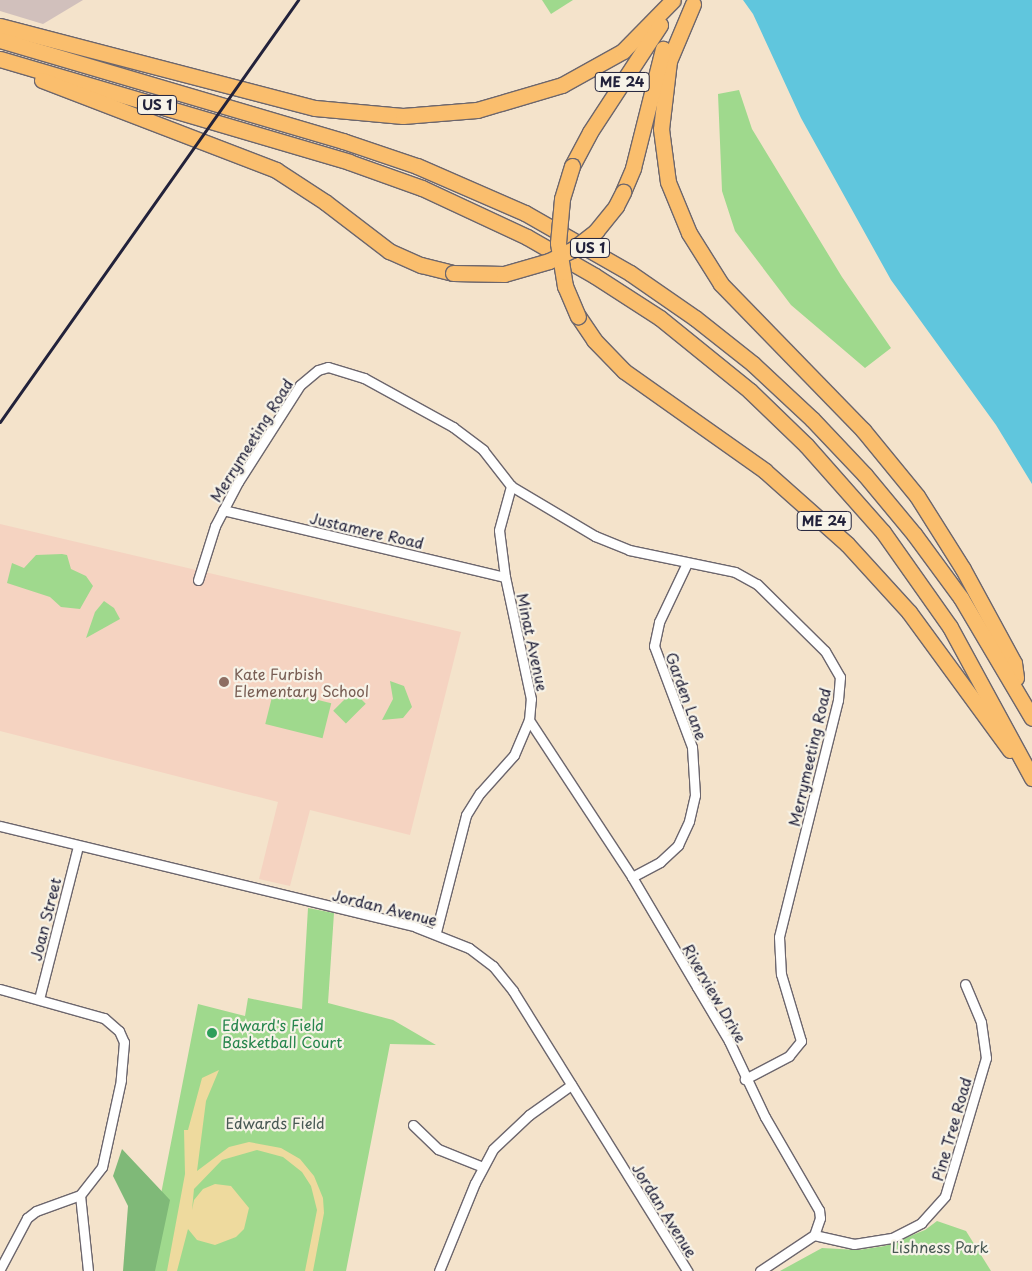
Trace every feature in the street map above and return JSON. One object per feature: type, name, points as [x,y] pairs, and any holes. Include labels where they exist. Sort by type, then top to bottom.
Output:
[{"type":"highway","points":[[0,26],[316,108],[403,116],[477,110],[562,85],[623,51],[674,0]]},
{"type":"highway","name":"ME 24","points":[[674,0],[590,132],[572,166],[562,199],[558,243],[565,286],[578,316],[594,340],[620,367],[773,477],[847,544],[909,612],[992,729],[1030,775]]},
{"type":"highway","name":"ME 24","points":[[25,67],[46,83],[276,170],[317,196],[389,251],[421,265],[453,273],[504,274],[549,261],[590,235],[608,218],[623,192],[633,168],[663,50],[677,19],[693,4],[669,61],[661,129],[668,182],[688,233],[721,284],[843,408],[917,496],[963,568],[1014,664],[1019,694]]},
{"type":"highway","name":"US 1","points":[[0,40],[334,138],[418,166],[525,213],[630,273],[695,318],[753,364],[840,448],[938,566],[1019,694],[1032,718]]},
{"type":"highway","name":"US 1","points":[[0,59],[349,162],[422,188],[527,237],[595,276],[660,318],[750,391],[813,452],[883,532],[950,627],[1030,775]]},
{"type":"street","name":"Merrymeeting Road","points":[[198,580],[210,539],[223,510],[300,385],[318,370],[328,367],[364,378],[453,427],[483,450],[511,486],[611,544],[687,563],[735,572],[750,579],[825,651],[840,677],[831,728],[779,937],[781,974],[801,1041],[789,1056],[745,1079]]},
{"type":"street","name":"Minat Avenue","points":[[436,932],[466,815],[480,793],[514,755],[529,720],[531,699],[505,577],[500,518],[511,486]]},
{"type":"street","name":"Justamere Road","points":[[223,510],[505,577]]},
{"type":"street","name":"Garden Lane","points":[[632,877],[660,862],[674,850],[685,833],[693,808],[696,783],[692,748],[654,646],[659,622],[687,563]]},
{"type":"street","name":"Riverview Drive","points":[[529,720],[632,877],[729,1041],[745,1079],[819,1210],[820,1218],[814,1235]]},
{"type":"street","name":"Jordan Avenue","points":[[0,826],[436,932],[469,948],[493,966],[513,990],[687,1271]]},
{"type":"street","name":"Joan Street","points":[[39,1000],[78,846]]},
{"type":"street","name":"Pine Tree Road","points":[[814,1235],[854,1244],[892,1238],[921,1223],[945,1196],[958,1160],[986,1058],[981,1022],[965,984]]},
{"type":"street","points":[[0,989],[104,1018],[119,1031],[124,1042],[121,1080],[102,1167],[80,1195],[36,1211],[27,1218],[0,1269]]},
{"type":"street","points":[[440,1271],[482,1167],[493,1149],[511,1130],[571,1085]]},
{"type":"street","points":[[413,1125],[438,1149],[482,1167]]},
{"type":"street","points":[[80,1195],[88,1271]]},
{"type":"street","points":[[760,1271],[814,1235]]},
{"type":"shaded area","points":[[0,0],[83,0],[43,24],[0,11]]},
{"type":"shaded area","name":"Kate Furbish Elementary School","points":[[0,524],[461,632],[410,835],[310,810],[290,886],[259,879],[278,802],[0,731]]},
{"type":"green space","points":[[542,0],[573,0],[551,14]]},
{"type":"green space","points":[[739,90],[752,129],[842,277],[891,348],[865,368],[791,305],[735,231],[722,191],[718,94]]},
{"type":"green space","points":[[36,555],[67,555],[71,569],[86,576],[93,586],[80,609],[61,607],[50,597],[7,583],[12,563],[24,568]]},
{"type":"green space","points":[[104,601],[114,608],[120,619],[86,638],[95,612]]},
{"type":"green space","points":[[390,681],[404,686],[412,707],[403,718],[382,720],[393,699]]},
{"type":"green space","points":[[274,689],[331,703],[323,738],[265,724]]},
{"type":"green space","points":[[353,691],[366,704],[346,724],[333,711]]},
{"type":"green space","name":"Edwards Field","points":[[308,908],[334,913],[328,1003],[393,1020],[436,1045],[390,1044],[346,1271],[146,1271],[198,1004],[245,1016],[248,998],[302,1009]]},
{"type":"green space","points":[[122,1149],[170,1200],[155,1271],[123,1271],[128,1206],[113,1176]]},
{"type":"green space","name":"Lishness Park","points":[[937,1221],[966,1231],[991,1271],[780,1271],[822,1248],[858,1250],[885,1246],[925,1230]]},
{"type":"sand","points":[[219,1070],[206,1101],[197,1171],[229,1147],[249,1142],[281,1148],[300,1159],[314,1176],[323,1198],[324,1213],[313,1271],[305,1271],[317,1210],[311,1186],[302,1172],[283,1157],[257,1150],[222,1160],[194,1189],[192,1210],[194,1200],[203,1189],[215,1184],[231,1186],[249,1208],[244,1229],[236,1237],[215,1245],[197,1240],[188,1229],[177,1271],[167,1271],[185,1174],[184,1130],[188,1130],[202,1078]]},
{"type":"water","points":[[743,0],[1032,0],[1032,484],[996,425],[891,280],[801,118],[753,14]]},
{"type":"railway","points":[[0,422],[298,0]]},
{"type":"place","name":"Kate Furbish Elementary School","points":[[224,682]]},
{"type":"place","name":"Edward's Field Basketball Court","points":[[212,1033]]}]
